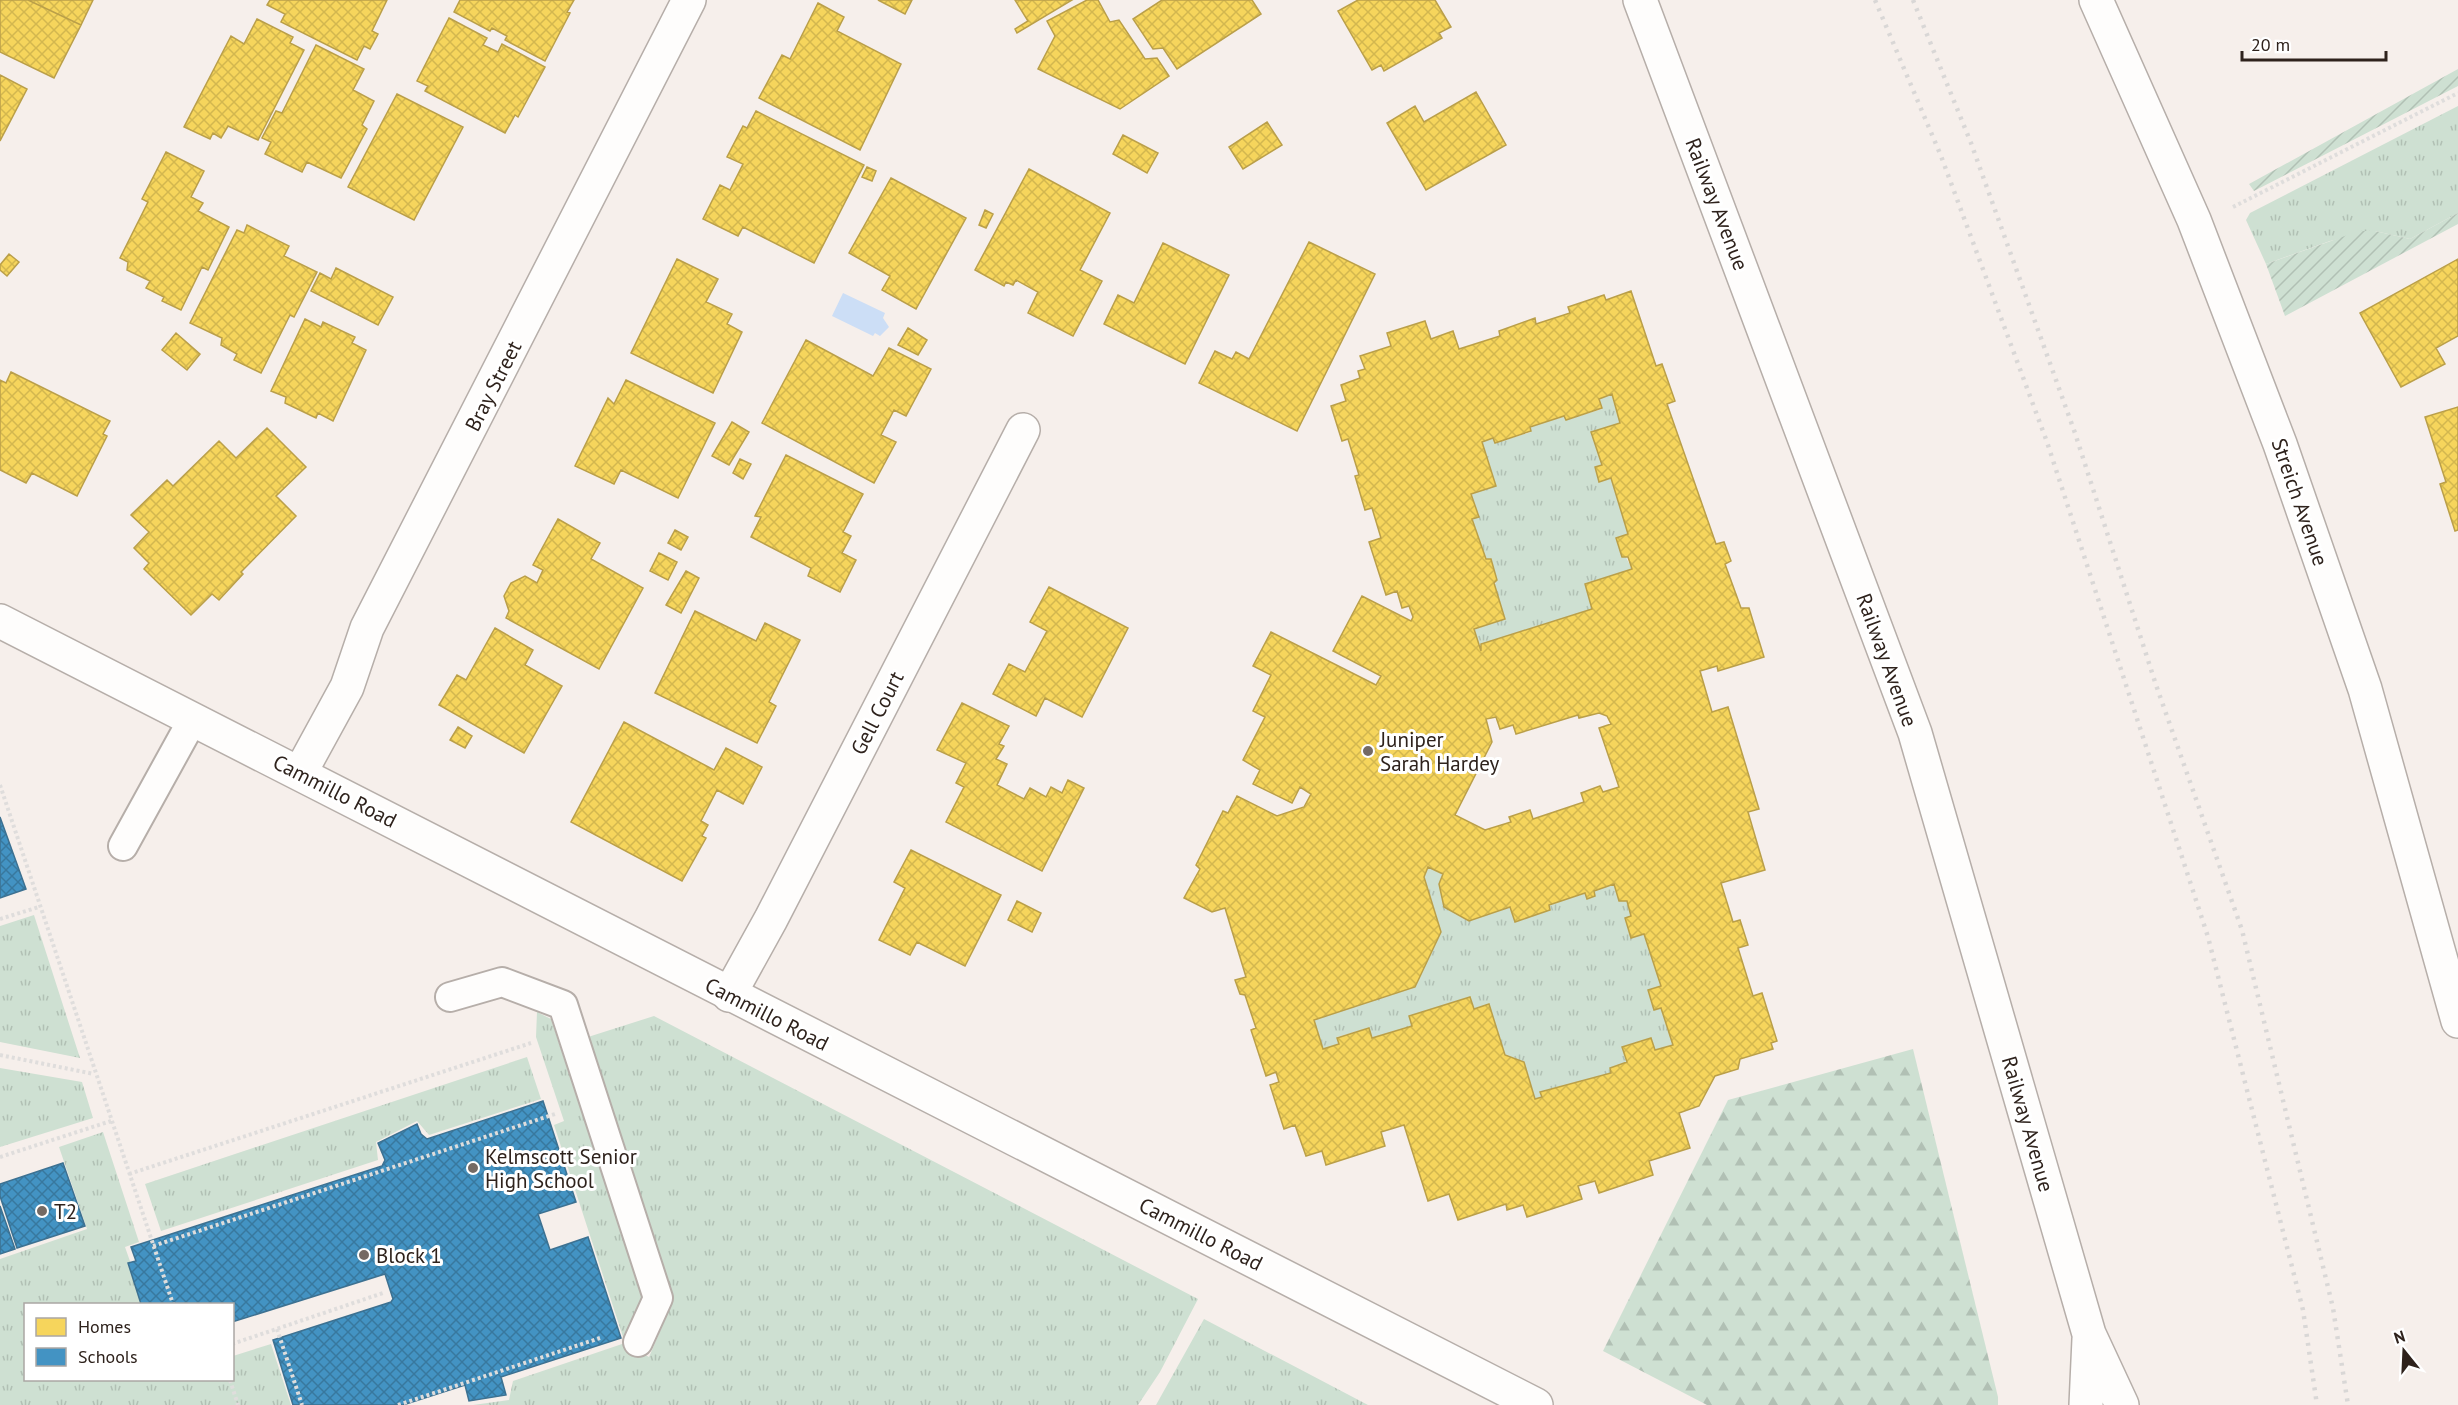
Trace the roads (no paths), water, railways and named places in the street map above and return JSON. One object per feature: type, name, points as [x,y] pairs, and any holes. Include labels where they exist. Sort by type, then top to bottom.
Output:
[{"type":"main road","name":"Bray Street","points":[[300,773],[347,687],[372,619],[689,0]]},
{"type":"main road","name":"Railway Avenue","points":[[1640,0],[1915,733],[2089,1334],[2122,1405]]},
{"type":"main road","name":"Streich Avenue","points":[[2096,0],[2194,220],[2280,444],[2365,689],[2458,1021]]},
{"type":"main road","name":"Gell Court","points":[[729,995],[771,919],[1023,430]]},
{"type":"main road","name":"Cammillo Road","points":[[0,621],[1536,1405]]},
{"type":"main road","name":"Railway Avenue","points":[[2086,1405],[2089,1334]]},
{"type":"lane","points":[[123,846],[194,719]]},
{"type":"lane","points":[[450,997],[502,982],[563,1005],[658,1298],[638,1342]]},
{"type":"water","points":[[843,293],[885,313],[883,318],[889,327],[880,336],[875,333],[873,336],[832,316]]},
{"type":"railway","points":[[1875,0],[1941,156],[2047,442],[2208,937],[2303,1310],[2317,1405]]},
{"type":"railway","points":[[1913,0],[1971,143],[2075,433],[2156,685],[2242,930],[2333,1308],[2348,1405]]},
{"type":"place","name":"Juniper Sarah Hardey","points":[[1368,751]]},
{"type":"place","name":"Kelmscott Senior High School","points":[[473,1168]]},
{"type":"place","name":"T2","points":[[42,1211]]},
{"type":"place","name":"Block 1","points":[[364,1255]]}]
